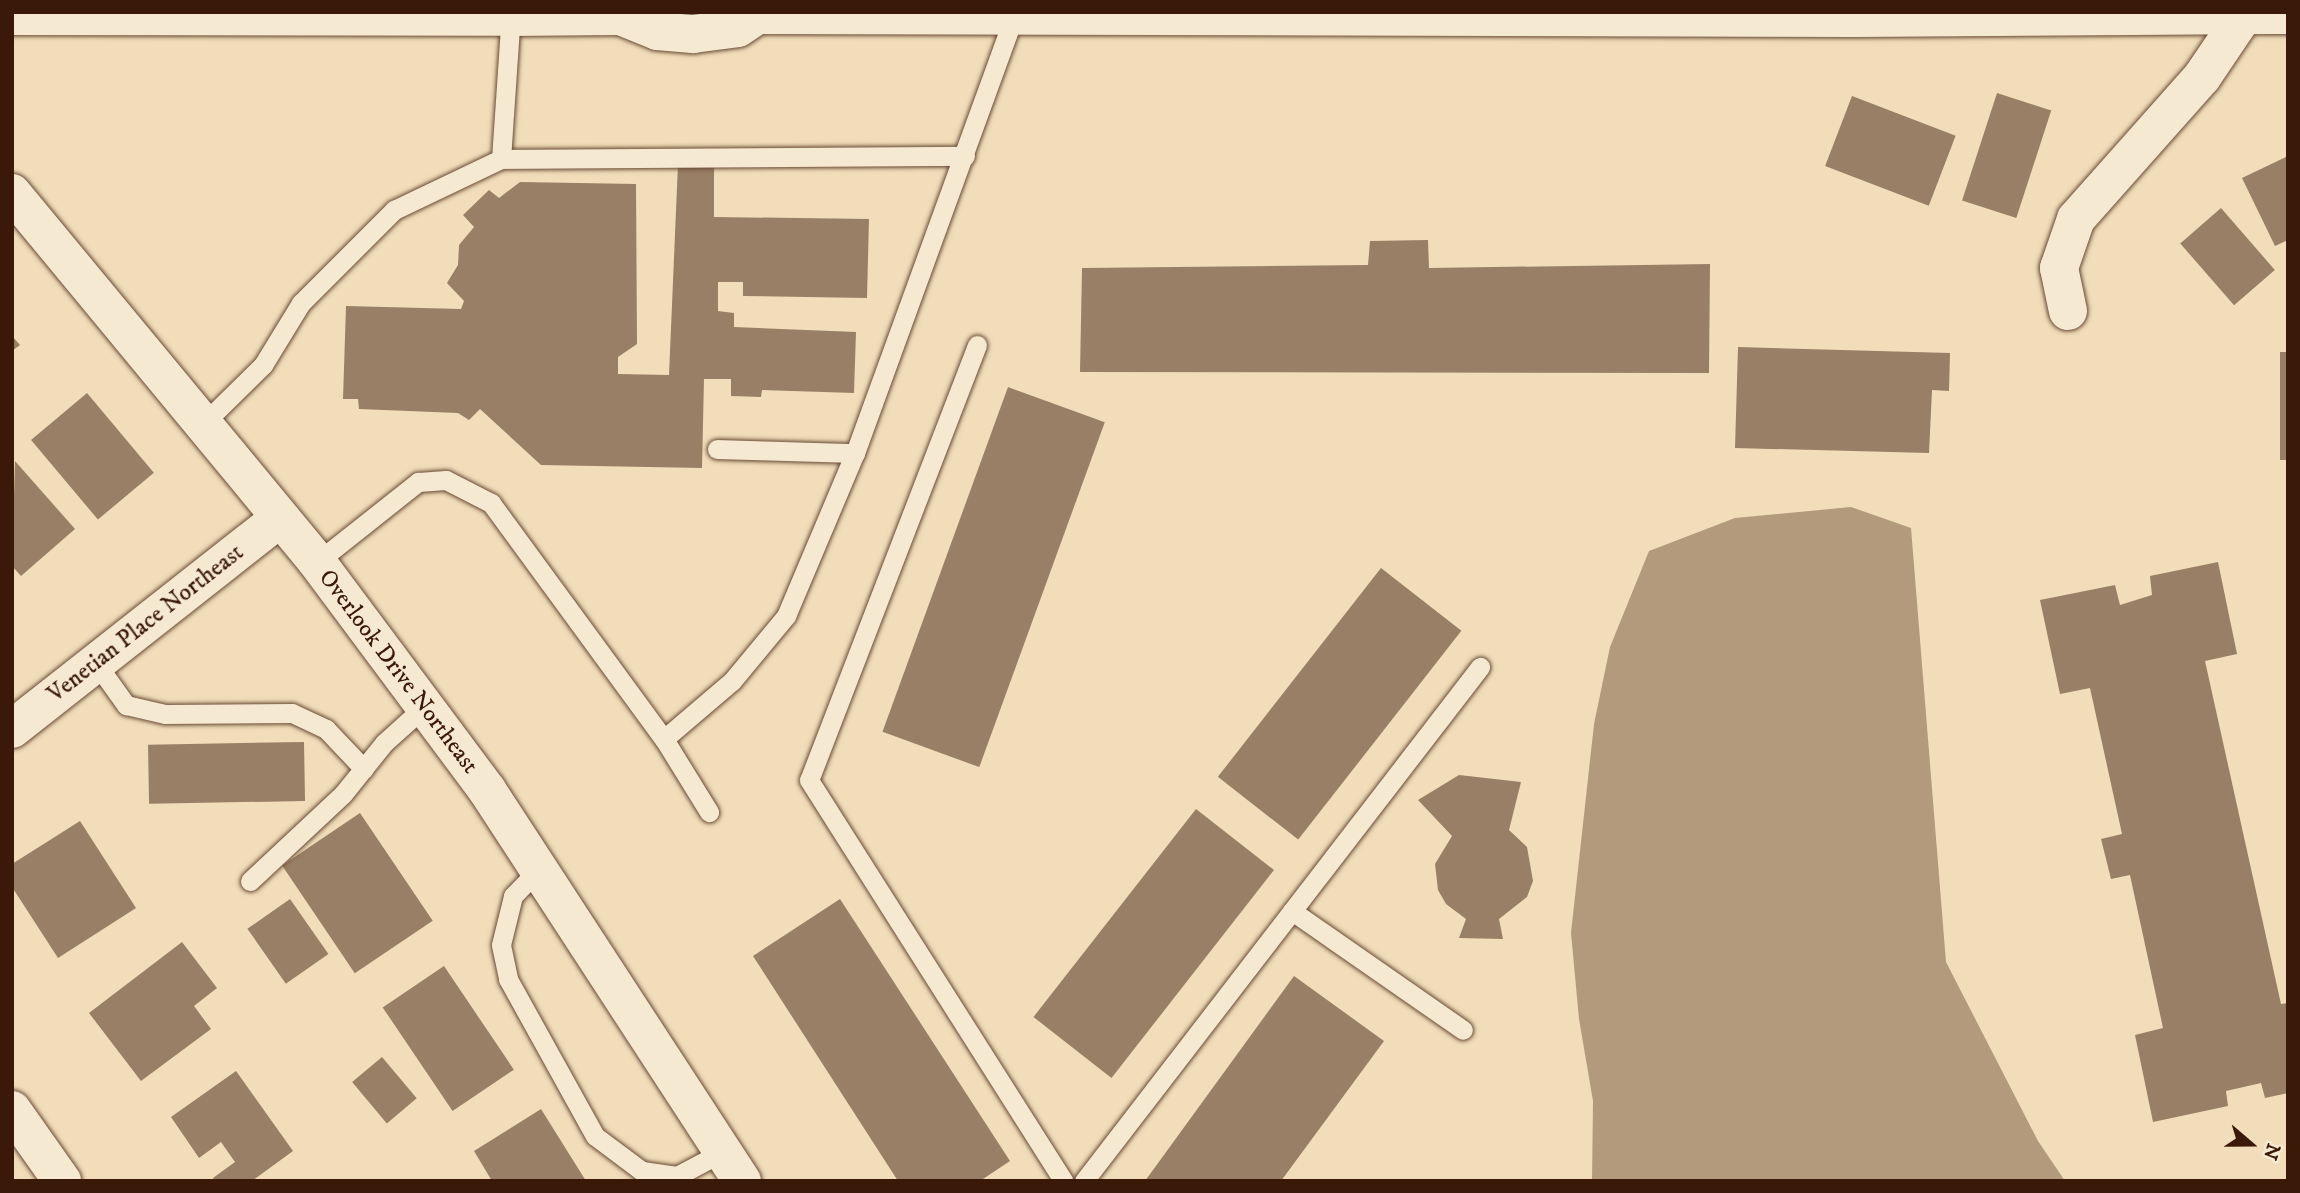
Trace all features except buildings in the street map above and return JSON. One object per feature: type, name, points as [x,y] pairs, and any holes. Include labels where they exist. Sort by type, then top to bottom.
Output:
[{"type":"street","points":[[12,16],[625,14],[657,31],[693,34],[738,28],[755,14],[2288,15]]},
{"type":"street","points":[[2068,310],[2059,268],[2076,219],[2194,87],[2243,14]]},
{"type":"street","name":"Overlook Drive Northeast","points":[[12,193],[317,562],[539,869],[733,1166]]},
{"type":"street","name":"Venetian Place Northeast","points":[[12,729],[280,519]]},
{"type":"street","points":[[12,1110],[62,1181]]},
{"type":"lane","points":[[664,739],[732,681],[786,616],[855,453],[965,156],[994,13]]},
{"type":"lane","points":[[501,159],[509,15]]},
{"type":"lane","points":[[204,423],[263,365],[301,303],[394,210],[501,159],[965,156]]},
{"type":"lane","points":[[977,345],[809,780],[1063,1181]]},
{"type":"lane","points":[[717,449],[855,453]]},
{"type":"lane","points":[[317,562],[418,482],[446,480],[491,503],[664,739],[709,812]]},
{"type":"lane","points":[[96,663],[126,705],[164,714],[292,713],[326,729],[364,769]]},
{"type":"lane","points":[[1084,1181],[1480,667]]},
{"type":"lane","points":[[250,881],[343,794],[424,707]]},
{"type":"lane","points":[[539,869],[513,896],[501,945],[508,979],[595,1136],[642,1171],[677,1175],[733,1166]]},
{"type":"lane","points":[[1292,911],[1463,1030]]},
{"type":"shaded area","points":[[1851,507],[1911,528],[1946,962],[2038,1141],[2065,1181],[1592,1181],[1593,1101],[1579,1019],[1571,933],[1594,724],[1610,647],[1649,551],[1735,518]]}]
